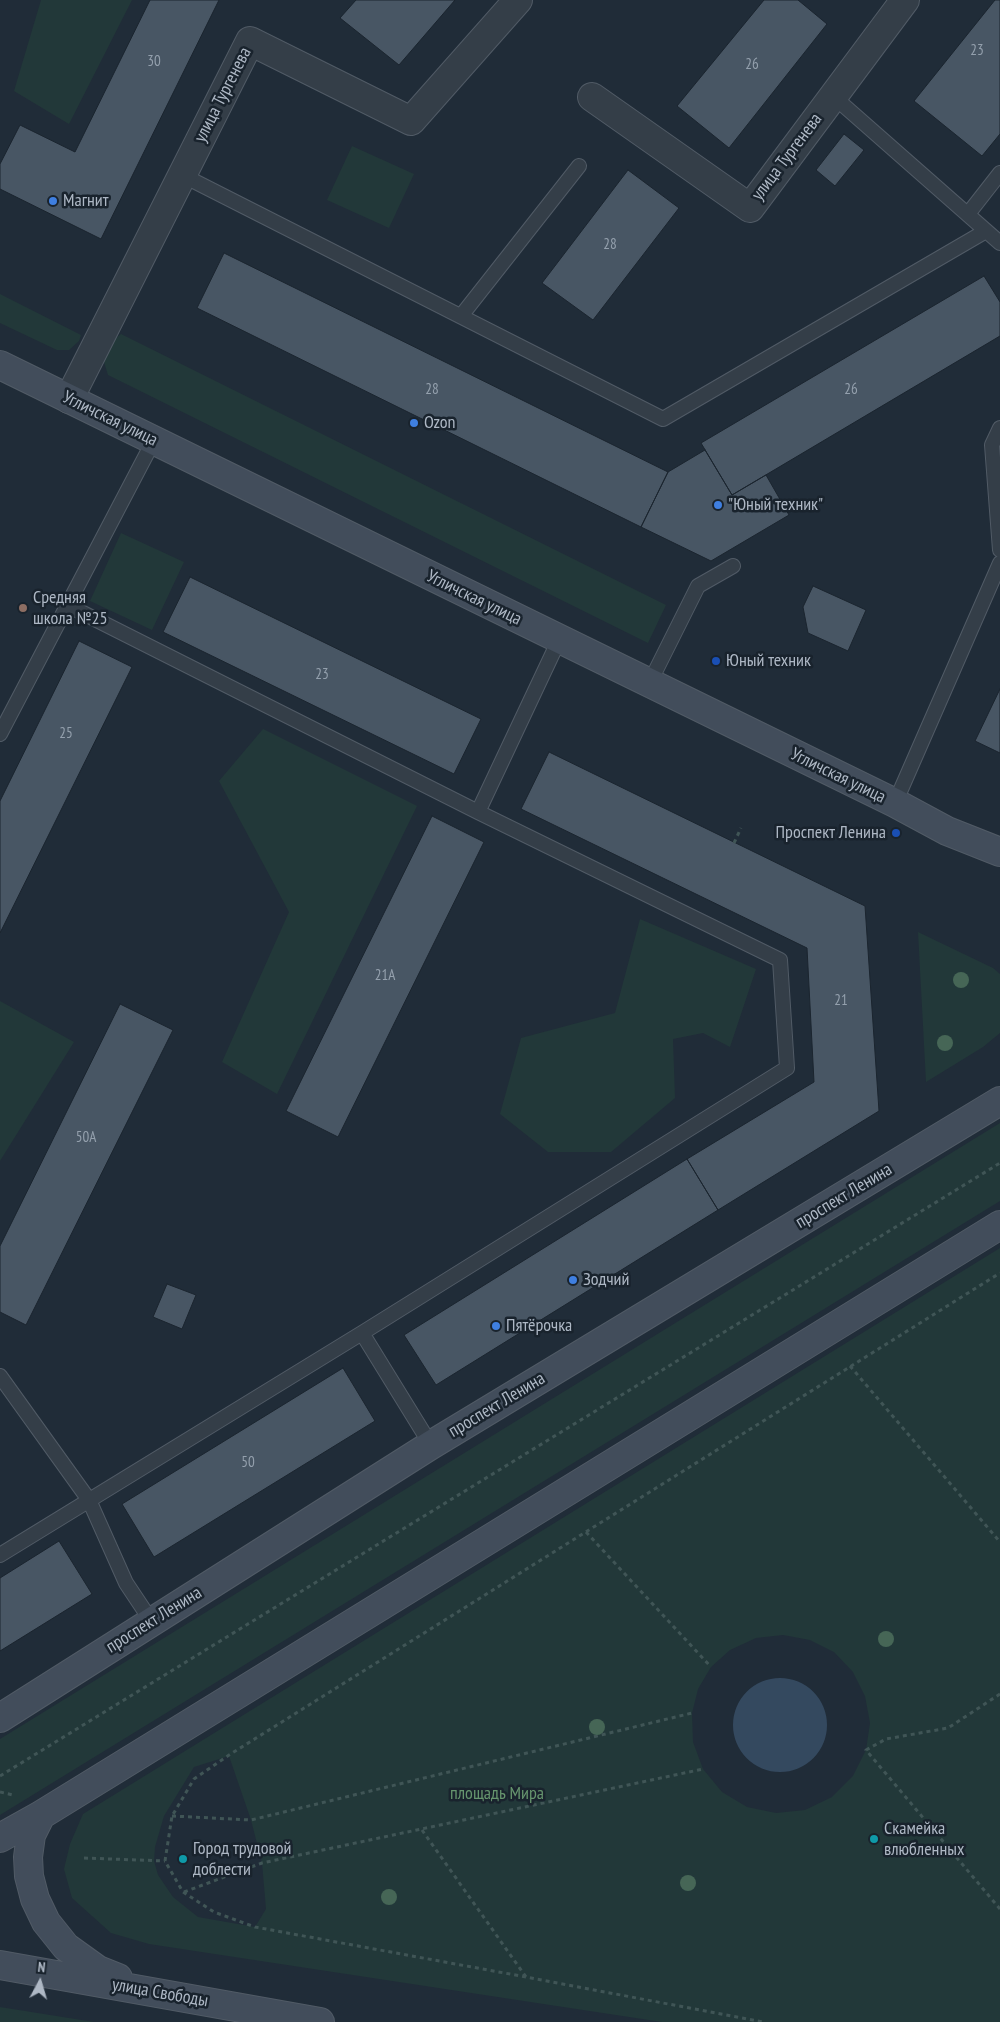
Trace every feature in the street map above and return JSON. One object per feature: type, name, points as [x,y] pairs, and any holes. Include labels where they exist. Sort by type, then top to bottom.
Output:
[{"type":"main road","name":"Угличская улица","points":[[0,365],[895,803],[947,831],[1000,852]]},
{"type":"main road","name":"Угличская улица","points":[[947,831],[1000,869]]},
{"type":"main road","name":"проспект Ленина","points":[[0,1718],[431,1445],[1000,1101]]},
{"type":"main road","points":[[0,1838],[42,1815],[1000,1224]]},
{"type":"main road","points":[[42,1815],[31,1835],[28,1857],[29,1876],[35,1900],[46,1922],[66,1948],[98,1970],[151,1992]]},
{"type":"main road","name":"улица Свободы","points":[[0,1965],[320,2022]]},
{"type":"street","name":"улица Тургенева","points":[[69,398],[250,41],[411,121],[518,0]]},
{"type":"street","name":"улица Тургенева","points":[[592,97],[750,208],[905,0]]},
{"type":"lane","points":[[833,96],[1000,243]]},
{"type":"lane","points":[[461,316],[579,166]]},
{"type":"lane","points":[[968,214],[1000,173]]},
{"type":"lane","points":[[182,175],[663,419],[986,231]]},
{"type":"lane","points":[[1000,428],[992,445],[1000,550]]},
{"type":"lane","points":[[0,734],[154,440]]},
{"type":"lane","points":[[895,803],[1000,563]]},
{"type":"lane","points":[[649,684],[698,586],[733,566]]},
{"type":"lane","points":[[0,1555],[362,1333],[786,1068],[780,960],[478,812],[67,605]]},
{"type":"lane","points":[[478,812],[559,640]]},
{"type":"lane","points":[[362,1333],[431,1445]]},
{"type":"lane","points":[[0,1376],[89,1500],[126,1583],[152,1622]]},
{"type":"path","points":[[734,842],[741,828]]},
{"type":"path","points":[[0,1776],[1000,1163]]},
{"type":"path","points":[[763,2022],[255,1928],[214,1912],[183,1892],[165,1861],[172,1816],[194,1779],[215,1765],[1000,1273]]},
{"type":"path","points":[[850,1366],[1000,1542]]},
{"type":"path","points":[[586,1532],[711,1667]]},
{"type":"path","points":[[1000,1694],[948,1728],[886,1739],[866,1750],[1000,1909]]},
{"type":"path","points":[[172,1816],[251,1820],[692,1713]]},
{"type":"path","points":[[183,1892],[262,1864],[703,1769]]},
{"type":"path","points":[[422,1830],[526,1977]]},
{"type":"path","points":[[84,1858],[165,1861]]},
{"type":"green space","points":[[41,0],[132,0],[69,124],[14,91]]},
{"type":"green space","points":[[352,146],[414,174],[389,228],[327,200]]},
{"type":"green space","points":[[0,294],[81,335],[79,341],[69,350],[57,350],[0,323]]},
{"type":"green space","points":[[121,334],[666,605],[648,643],[108,375],[104,362],[110,343]]},
{"type":"green space","points":[[121,533],[184,562],[152,630],[90,601]]},
{"type":"green space","points":[[263,729],[417,806],[277,1094],[222,1062],[289,912],[219,781]]},
{"type":"green space","points":[[640,919],[756,969],[730,1047],[703,1033],[673,1039],[675,1098],[611,1152],[548,1152],[500,1114],[521,1038],[615,1013]]},
{"type":"green space","points":[[918,932],[993,968],[1000,974],[1000,1033],[983,1047],[926,1082]]},
{"type":"green space","points":[[0,1001],[74,1042],[0,1161]]},
{"type":"green space","points":[[1000,1123],[1000,1201],[0,1815],[0,1739]]},
{"type":"green space","name":"площадь Мира","points":[[1000,1248],[1000,2022],[662,2022],[149,1944],[111,1933],[72,1898],[64,1869],[70,1844],[83,1814]],"holes":[[[783,1635],[810,1640],[834,1652],[853,1672],[865,1696],[870,1723],[866,1750],[853,1776],[832,1797],[805,1810],[776,1813],[747,1807],[722,1792],[703,1769],[693,1742],[692,1713],[698,1689],[711,1667],[730,1650],[756,1638]],[[229,1756],[251,1820],[262,1863],[266,1909],[255,1927],[198,1917],[173,1897],[158,1875],[154,1861],[155,1847],[164,1816],[194,1767]]]},
{"type":"green space","points":[[0,2007],[94,2022],[0,2022]]},
{"type":"water","points":[[780,1678],[798,1682],[813,1692],[823,1707],[827,1725],[823,1743],[813,1758],[798,1768],[780,1772],[762,1768],[747,1758],[737,1743],[733,1725],[737,1707],[747,1692],[762,1682]]},
{"type":"building","points":[[150,0],[219,0],[101,239],[0,189],[0,164],[20,125],[75,152]]},
{"type":"building","points":[[356,0],[455,0],[399,65],[340,18]]},
{"type":"building","points":[[764,0],[798,0],[827,24],[729,148],[677,106]]},
{"type":"building","points":[[995,0],[1000,0],[1000,134],[982,156],[914,101]]},
{"type":"building","points":[[844,134],[864,150],[835,186],[816,170]]},
{"type":"building","points":[[628,170],[679,208],[593,320],[542,283]]},
{"type":"building","points":[[224,253],[668,472],[641,527],[197,308]]},
{"type":"building","points":[[984,276],[1000,302],[1000,336],[732,495],[701,443]]},
{"type":"building","name":"\"Юный техник\"","points":[[705,450],[732,495],[766,475],[789,515],[711,561],[641,527],[668,472]]},
{"type":"building","points":[[190,577],[481,719],[454,774],[163,632]]},
{"type":"building","points":[[813,586],[866,610],[848,651],[808,633],[803,607]]},
{"type":"building","points":[[79,641],[132,667],[0,933],[0,801]]},
{"type":"building","points":[[1000,689],[1000,753],[975,741]]},
{"type":"building","points":[[549,752],[865,906],[879,1111],[718,1210],[687,1159],[814,1082],[807,948],[521,809]]},
{"type":"building","points":[[432,816],[484,842],[338,1137],[286,1111]]},
{"type":"building","points":[[120,1004],[173,1030],[26,1325],[0,1312],[0,1246]]},
{"type":"building","points":[[687,1159],[718,1210],[436,1385],[404,1335]]},
{"type":"building","points":[[167,1284],[196,1295],[182,1329],[153,1317]]},
{"type":"building","points":[[343,1368],[375,1421],[154,1557],[122,1504]]},
{"type":"building","points":[[59,1541],[92,1594],[0,1651],[0,1578]]},
{"type":"place","name":"Магнит","points":[[53,201]]},
{"type":"place","name":"Ozon","points":[[414,423]]},
{"type":"place","name":"\"Юный техник\"","points":[[718,505]]},
{"type":"place","name":"Средняя школа №25","points":[[23,608]]},
{"type":"place","name":"Юный техник","points":[[716,661]]},
{"type":"place","name":"Проспект Ленина","points":[[896,833]]},
{"type":"place","name":"Зодчий","points":[[573,1280]]},
{"type":"place","name":"Пятёрочка","points":[[496,1326]]},
{"type":"place","name":"Скамейка влюбленных","points":[[874,1839]]},
{"type":"place","name":"Город трудовой доблести","points":[[183,1859]]}]
